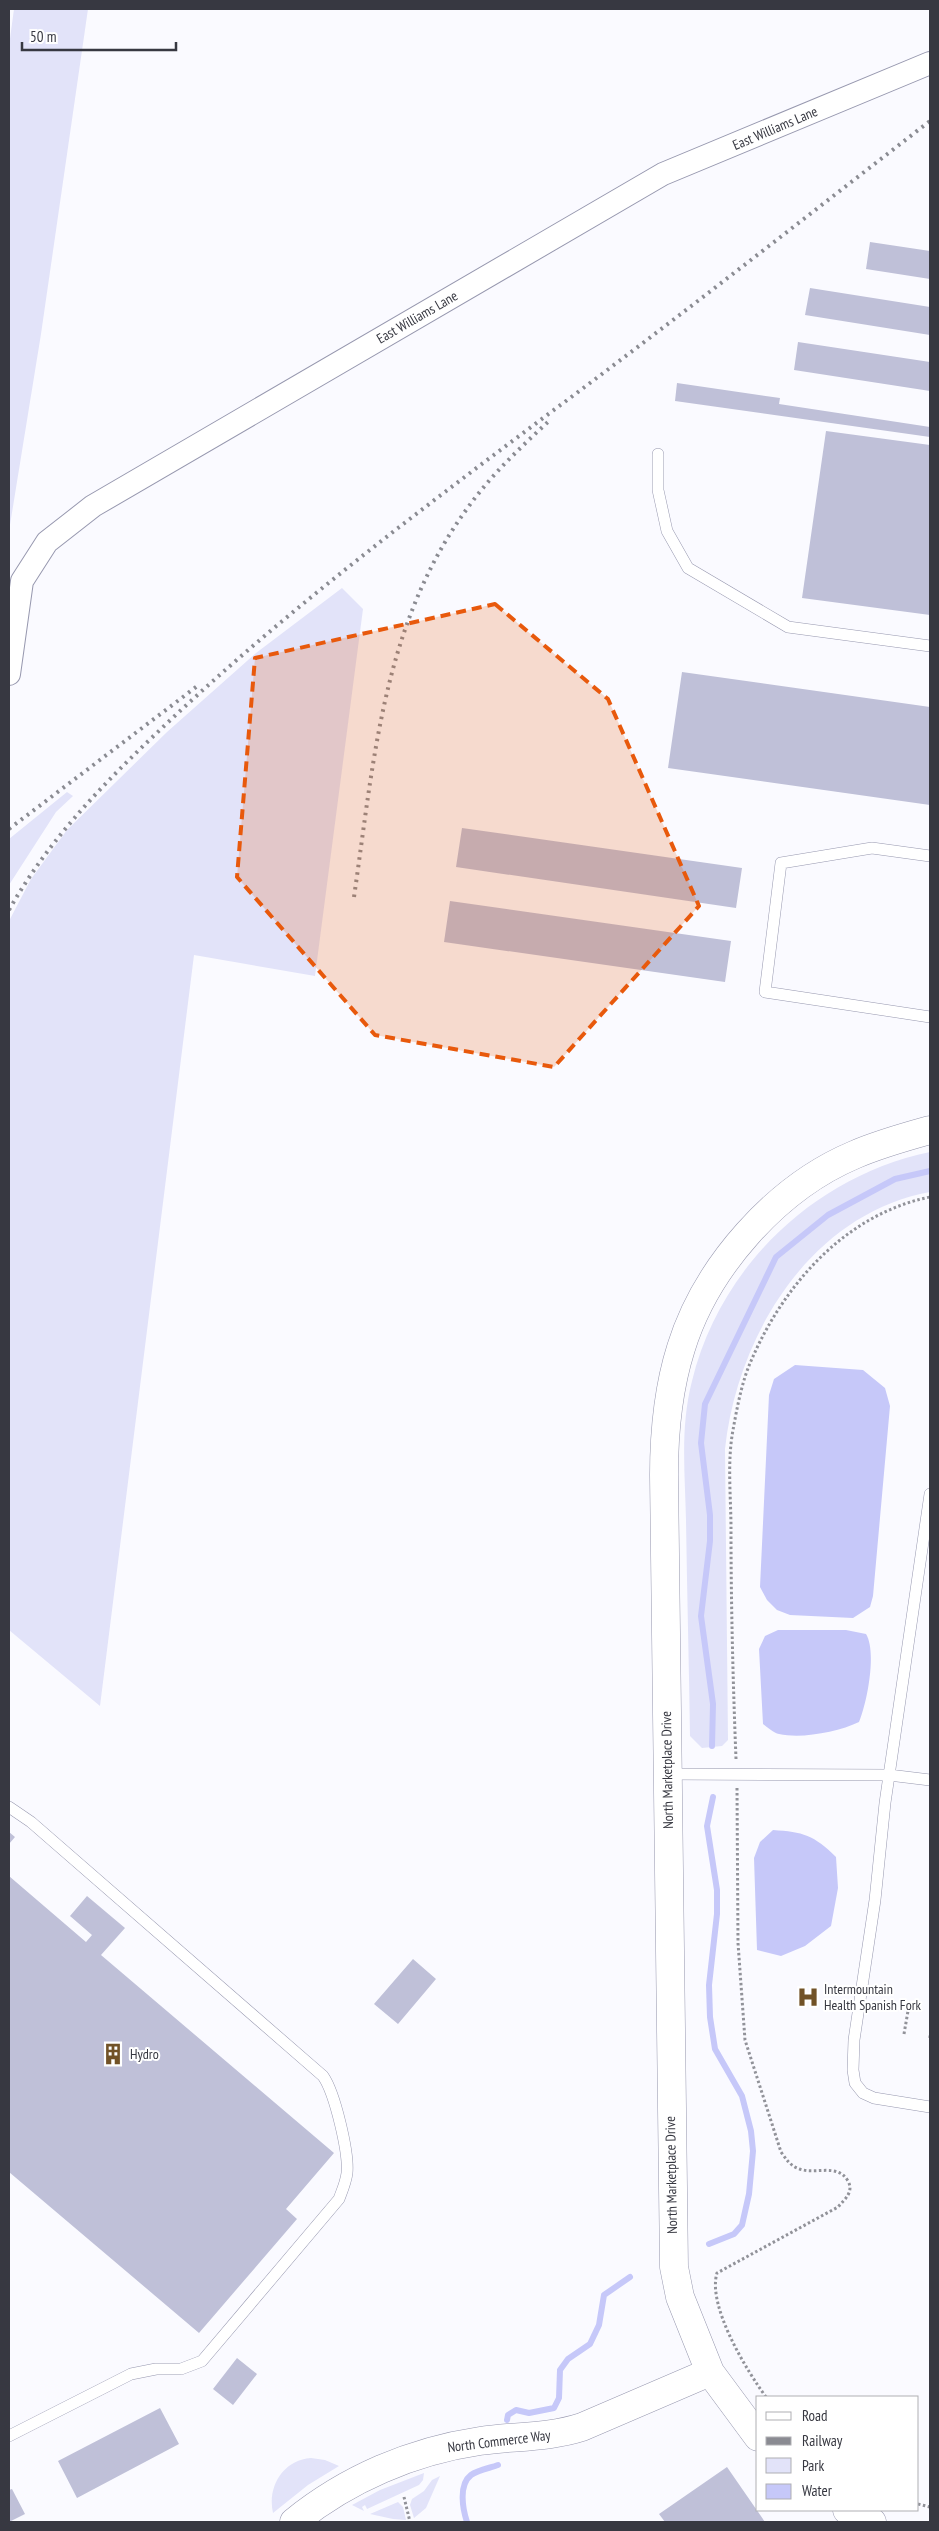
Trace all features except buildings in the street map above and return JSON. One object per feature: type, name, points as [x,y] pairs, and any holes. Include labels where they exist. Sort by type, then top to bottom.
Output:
[{"type":"street","name":"East Williams Lane","points":[[9,674],[22,581],[48,542],[93,506],[664,174],[930,63]]},
{"type":"street","name":"North Marketplace Drive","points":[[756,2433],[710,2372],[680,2297],[674,2267],[664,1444],[673,1376],[682,1345],[701,1302],[720,1270],[742,1241],[793,1192],[853,1155],[930,1130]]},
{"type":"street","name":"North Commerce Way","points":[[294,2522],[319,2502],[369,2474],[402,2460],[442,2448],[474,2442],[562,2434],[710,2372]]},
{"type":"lane","points":[[658,454],[658,490],[667,531],[688,568],[788,627],[930,646]]},
{"type":"lane","points":[[930,856],[872,848],[781,863],[765,992],[930,1017]]},
{"type":"lane","points":[[930,1494],[889,1775],[875,1900],[854,2040],[855,2083],[863,2093],[874,2098],[930,2107]]},
{"type":"lane","points":[[667,1774],[889,1775],[930,1780]]},
{"type":"lane","points":[[9,1807],[31,1822],[323,2076],[333,2093],[347,2164],[345,2183],[338,2199],[202,2361],[181,2369],[156,2369],[131,2374],[9,2436]]},
{"type":"path","points":[[736,1751],[731,1625],[732,1432],[750,1362],[794,1286],[829,1246],[865,1222],[905,1202],[930,1196]]},
{"type":"path","points":[[738,1794],[740,1974],[745,2040],[751,2063],[778,2145],[789,2163],[807,2171],[838,2172],[847,2180],[850,2187],[850,2194],[838,2207],[717,2273],[715,2290],[726,2327],[741,2358],[765,2396]]},
{"type":"path","points":[[904,2034],[908,2011]]},
{"type":"path","points":[[930,2033],[930,2038]]},
{"type":"path","points":[[404,2497],[410,2522]]},
{"type":"highlighted area","points":[[495,604],[608,699],[699,906],[554,1067],[375,1035],[237,877],[255,658]]},
{"type":"green space","points":[[14,9],[88,9],[41,334],[9,531],[9,46]]},
{"type":"green space","points":[[342,588],[363,609],[315,976],[194,955],[100,1706],[9,1630],[9,921],[31,879],[67,830],[167,732],[256,653]]},
{"type":"green space","points":[[67,792],[73,796],[56,812],[9,885],[9,839]]},
{"type":"green space","points":[[930,1152],[930,1192],[887,1205],[849,1226],[816,1253],[787,1286],[763,1324],[745,1364],[732,1406],[725,1449],[728,1740],[722,1746],[702,1748],[690,1736],[684,1450],[688,1398],[706,1339],[725,1300],[749,1264],[778,1232],[812,1205],[848,1182],[888,1164]]},
{"type":"green space","points":[[311,2458],[325,2460],[339,2466],[308,2485],[273,2513],[272,2494],[279,2476],[292,2464]]},
{"type":"green space","points":[[424,2473],[423,2480],[419,2485],[367,2509],[365,2505],[362,2507],[364,2511],[352,2505],[380,2490]]},
{"type":"green space","points":[[440,2476],[426,2508],[414,2518],[410,2505],[412,2499],[424,2491],[432,2480]]},
{"type":"green space","points":[[398,2502],[403,2507],[406,2520],[370,2514]]},
{"type":"water","points":[[795,1365],[863,1370],[885,1388],[890,1406],[873,1596],[870,1607],[853,1618],[790,1615],[777,1610],[767,1600],[760,1587],[769,1395],[774,1379]]},
{"type":"water","points":[[778,1630],[846,1630],[866,1634],[871,1653],[870,1678],[859,1722],[831,1732],[798,1736],[777,1733],[763,1724],[759,1649],[765,1636]]},
{"type":"water","points":[[773,1830],[808,1836],[836,1857],[838,1888],[831,1926],[805,1946],[781,1956],[757,1950],[754,1858],[760,1842]]},
{"type":"waterway","points":[[712,1746],[713,1704],[701,1616],[710,1541],[710,1515],[701,1443],[705,1404],[776,1257],[828,1215],[895,1179],[930,1171]]},
{"type":"waterway","points":[[709,2244],[734,2234],[742,2225],[749,2194],[753,2151],[751,2131],[742,2096],[715,2049],[710,2017],[709,1985],[717,1914],[717,1890],[707,1826],[713,1797]]},
{"type":"waterway","points":[[507,2420],[508,2415],[516,2410],[529,2413],[554,2408],[559,2398],[560,2370],[568,2359],[590,2344],[599,2325],[604,2295],[630,2277]]},
{"type":"waterway","points":[[467,2522],[463,2498],[464,2485],[467,2479],[477,2472],[498,2465]]},
{"type":"railway","points":[[9,910],[45,855],[65,829],[109,780],[180,711],[277,625],[378,543],[673,320],[930,121]]},
{"type":"railway","points":[[354,897],[376,744],[400,645],[418,597],[440,550],[469,506],[497,472],[549,421]]},
{"type":"railway","points":[[9,829],[200,684]]},
{"type":"place","name":"Intermountain Health Spanish Fork","points":[[808,1997]]},
{"type":"place","name":"Hydro","points":[[113,2054]]}]
